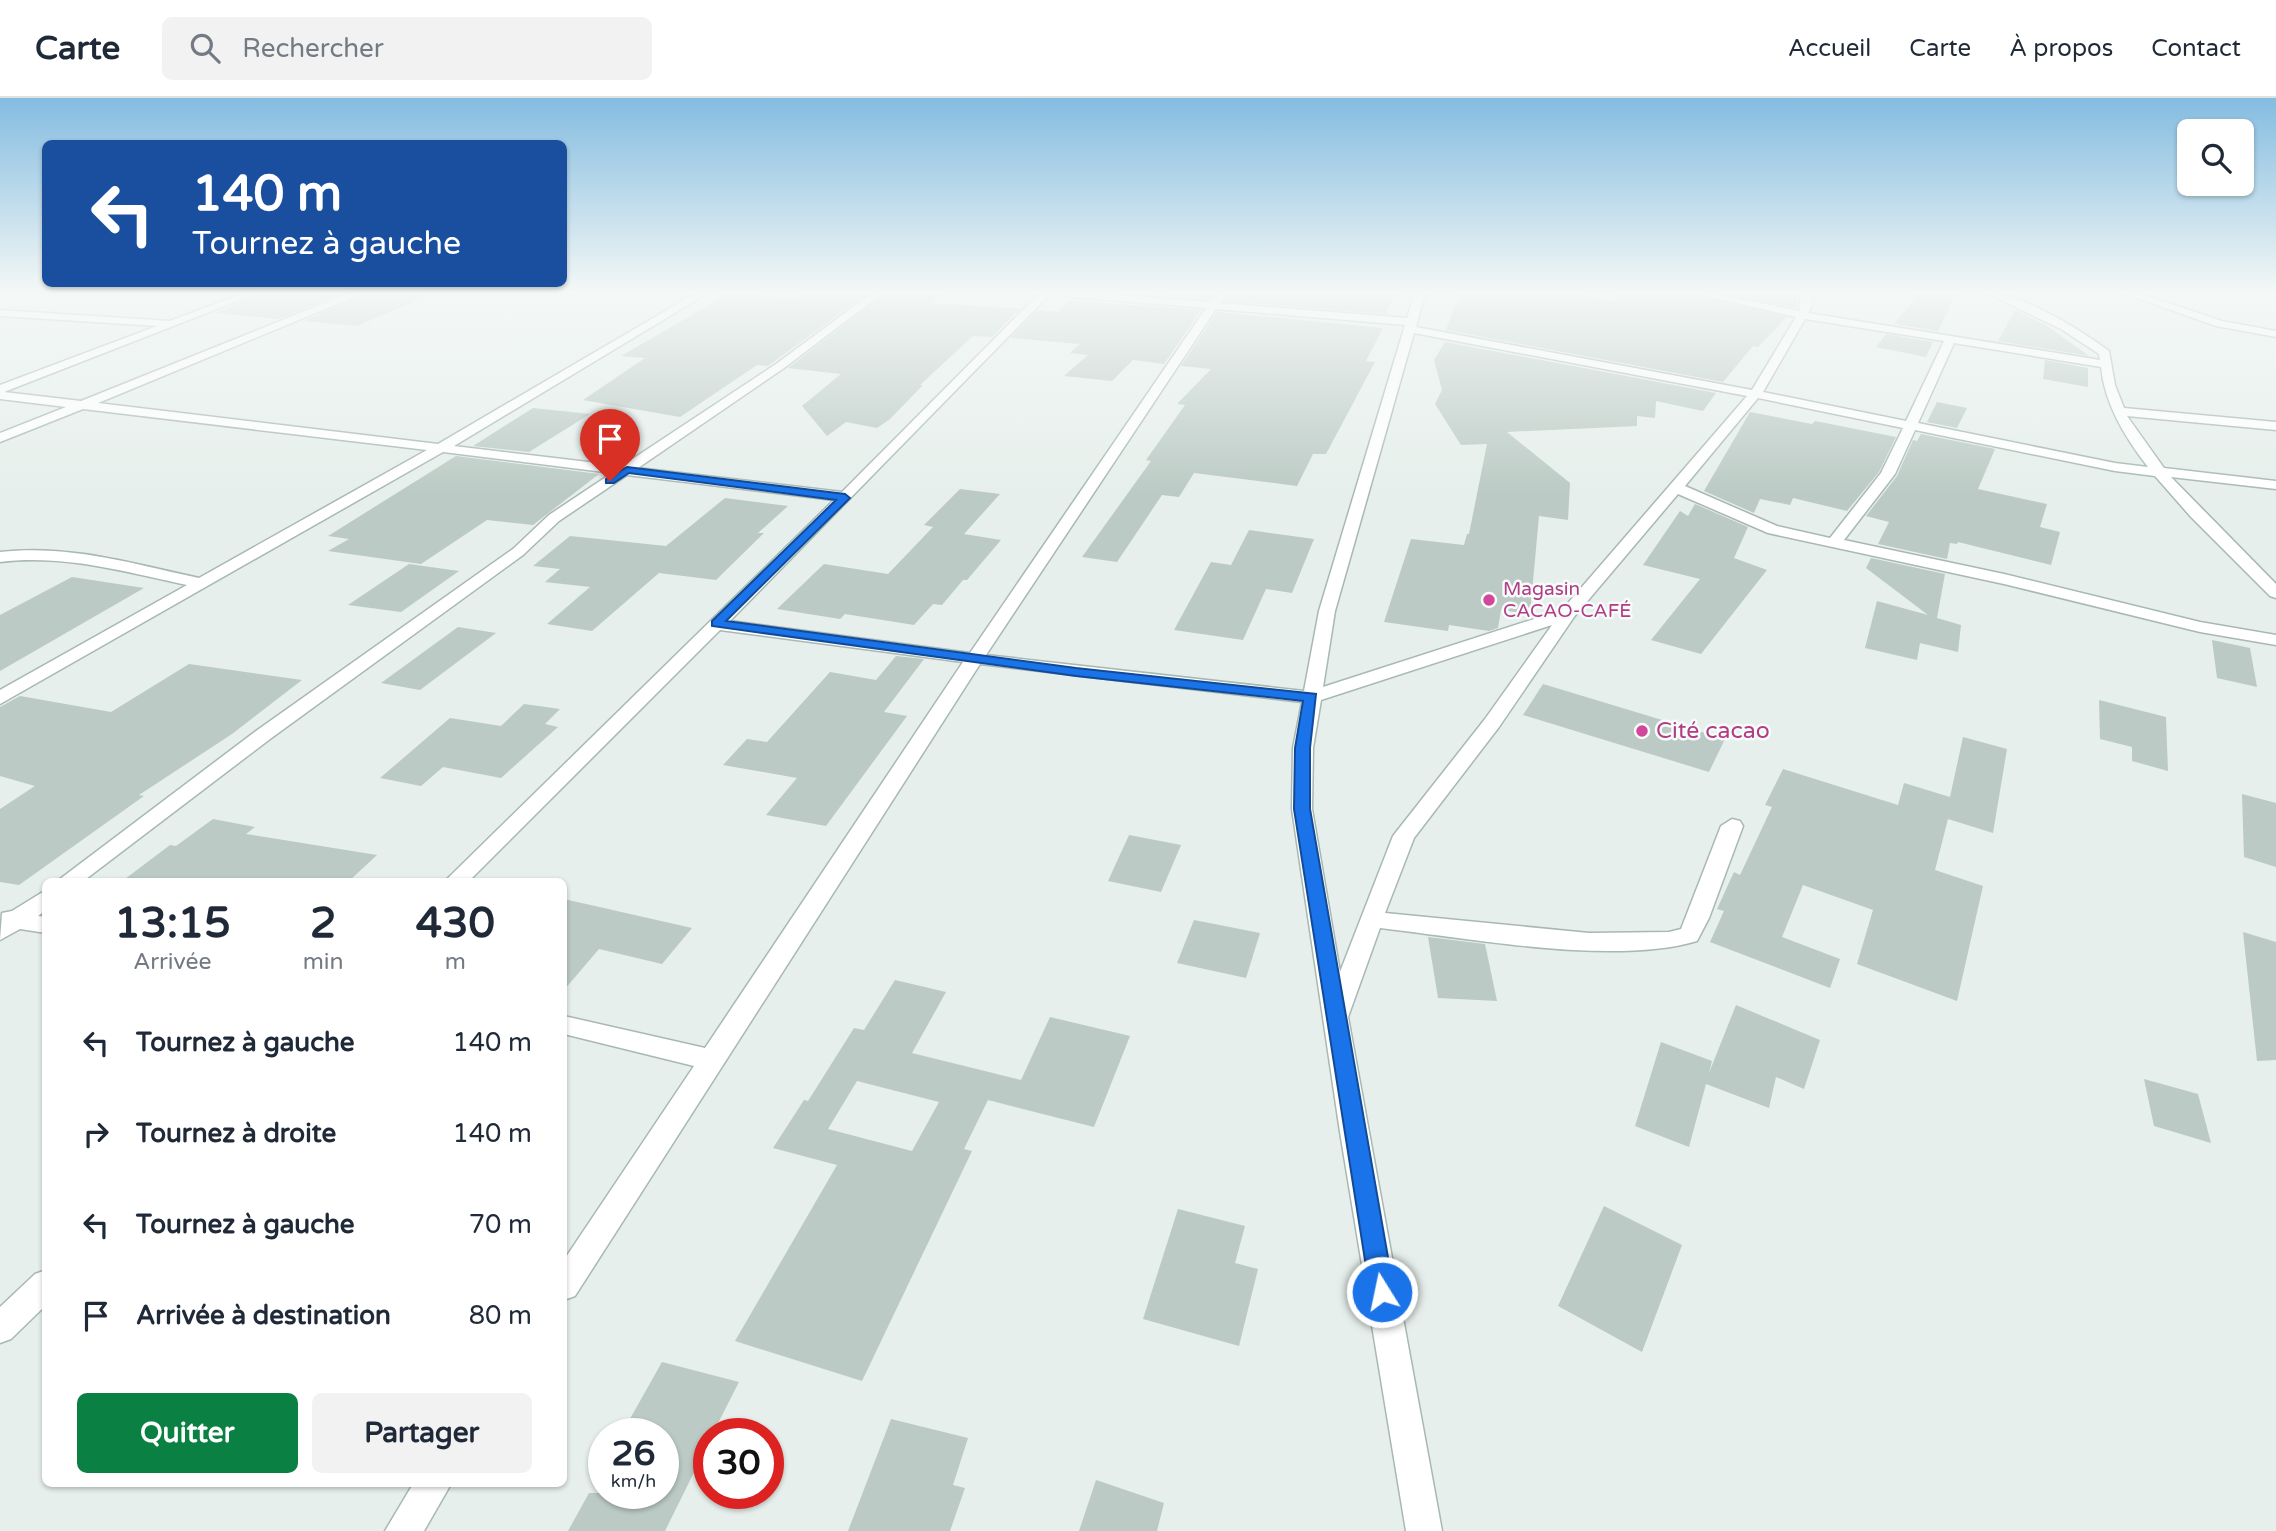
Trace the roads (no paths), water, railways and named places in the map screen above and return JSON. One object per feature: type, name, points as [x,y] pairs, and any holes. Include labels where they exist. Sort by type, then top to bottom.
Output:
[{"type":"street","points":[[0,389],[78,360]]},
{"type":"street","points":[[0,438],[192,360]]},
{"type":"street","points":[[0,698],[439,449],[590,360]]},
{"type":"street","points":[[72,878],[263,735],[518,552],[554,518],[788,360]]},
{"type":"street","points":[[459,878],[845,498],[980,360]]},
{"type":"street","points":[[567,1281],[975,658],[1177,360]]},
{"type":"street","points":[[1402,360],[1327,611],[1303,748],[1302,809],[1354,1132],[1424,1531]]},
{"type":"street","points":[[1588,360],[2076,460],[2159,474],[2276,485]]},
{"type":"street","points":[[1337,1016],[1404,836],[1492,723],[1568,614],[1678,488],[1756,393],[1776,360]]},
{"type":"street","points":[[1834,543],[1888,474],[1941,360]]},
{"type":"street","points":[[2080,360],[2104,364]]},
{"type":"street","points":[[2104,360],[2108,385],[2118,411],[2159,474],[2276,593]]},
{"type":"street","points":[[0,395],[845,498]]},
{"type":"street","points":[[2118,411],[2276,426]]},
{"type":"street","points":[[1678,488],[1733,515],[1773,530],[2004,579],[2200,627],[2276,640]]},
{"type":"street","points":[[0,557],[22,552],[56,555],[199,583]]},
{"type":"street","points":[[716,624],[975,658],[1311,697],[1568,614]]},
{"type":"street","points":[[1371,919],[1597,940],[1651,944],[1676,942],[1691,934],[1698,920],[1708,884],[1732,826]]},
{"type":"street","points":[[5,923],[42,900]]},
{"type":"street","points":[[5,923],[42,925]]},
{"type":"street","points":[[567,1026],[712,1060]]},
{"type":"street","points":[[0,1328],[42,1288]]},
{"type":"street","points":[[403,1531],[432,1487]]},
{"type":"place","name":"Magasin CACAO-CAFÉ","points":[[1489,600]]},
{"type":"place","name":"Cité cacao","points":[[1642,731]]}]
